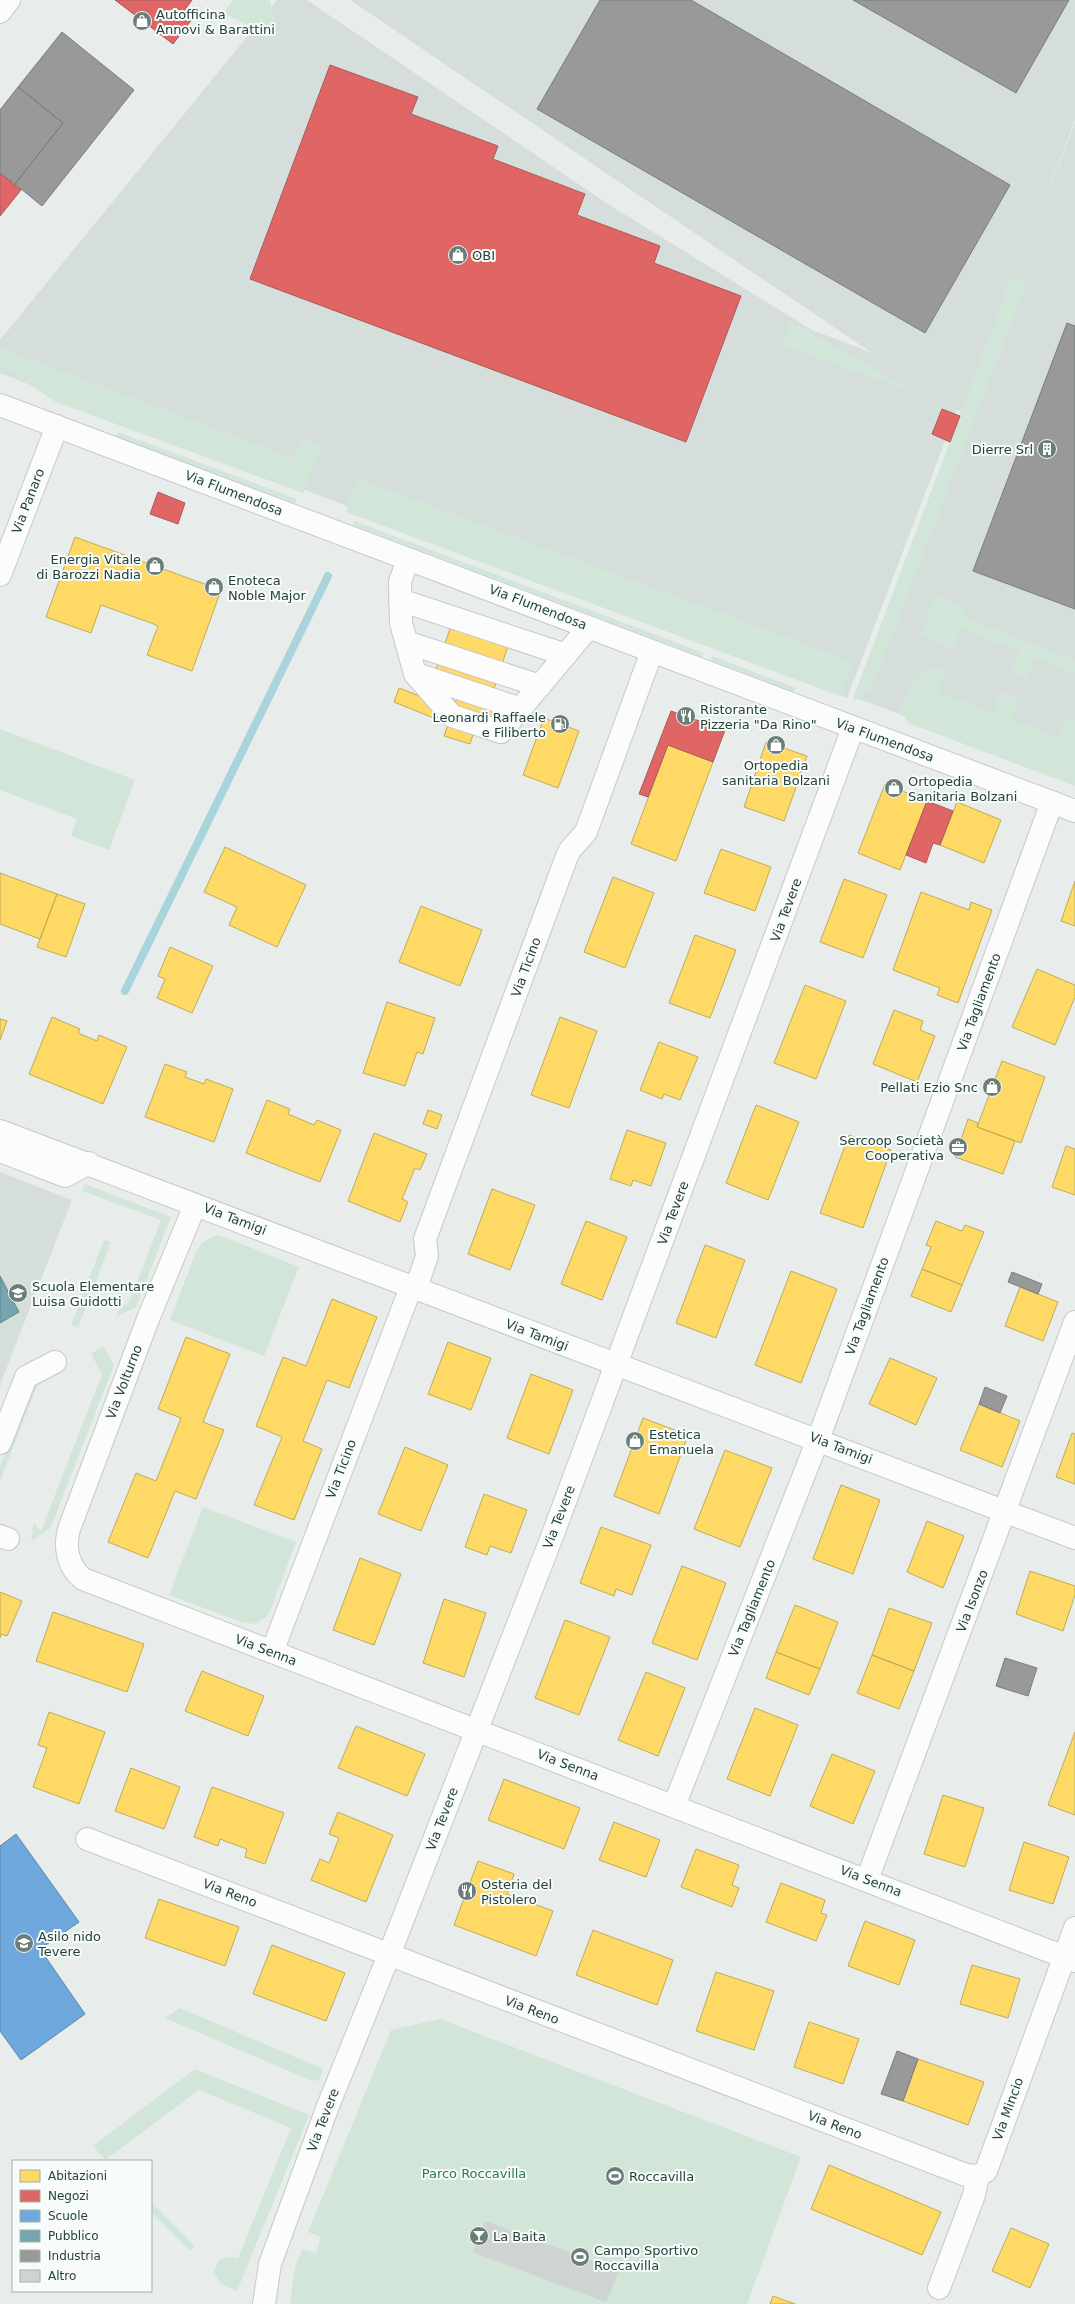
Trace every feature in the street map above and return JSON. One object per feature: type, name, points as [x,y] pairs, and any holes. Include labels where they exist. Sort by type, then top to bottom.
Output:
[{"type":"street","points":[[0,12],[9,0]]},
{"type":"street","name":"Via Flumendosa","points":[[0,405],[1075,811]]},
{"type":"street","name":"Via Panaro","points":[[0,575],[57,426]]},
{"type":"street","points":[[408,559],[400,582],[401,624],[406,642],[415,674],[452,716],[501,732],[589,627]]},
{"type":"street","points":[[400,600],[566,656]]},
{"type":"street","points":[[406,642],[540,686]]},
{"type":"street","name":"Via Ticino","points":[[272,1652],[413,1287],[427,1256],[425,1239],[570,850],[586,832],[652,651]]},
{"type":"street","name":"Via Tevere","points":[[264,2304],[270,2264],[328,2106],[477,1730],[616,1365],[853,728]]},
{"type":"street","name":"Via Tagliamento","points":[[674,1806],[818,1439],[1052,802]]},
{"type":"street","name":"Via Tamigi","points":[[0,1131],[89,1163],[195,1205],[616,1365],[818,1439],[1075,1538]]},
{"type":"street","points":[[0,1151],[65,1176],[89,1163]]},
{"type":"street","name":"Via Volturno","points":[[69,1562],[66,1539],[69,1529],[148,1319],[195,1205]]},
{"type":"street","name":"Via Isonzo","points":[[867,1880],[1075,1322]]},
{"type":"street","points":[[0,1443],[26,1377],[56,1362]]},
{"type":"street","name":"Via Senna","points":[[69,1562],[72,1569],[82,1579],[1070,1958]]},
{"type":"street","name":"Via Reno","points":[[87,1839],[966,2175],[978,2176]]},
{"type":"street","name":"Via Mincio","points":[[939,2288],[974,2196],[978,2176],[986,2171],[1070,1958],[1075,1928]]},
{"type":"shaded area","points":[[277,0],[307,0],[611,206],[812,330],[872,353],[350,0],[1075,0],[1075,120],[1042,207],[1075,123],[1075,781],[854,697],[963,414],[957,410],[847,698],[0,373],[0,340]]},
{"type":"shaded area","name":"Scuola Elementare Luisa Guidotti","points":[[0,1172],[72,1200],[0,1385]]},
{"type":"green space","points":[[233,0],[270,0],[277,39],[223,13]]},
{"type":"green space","points":[[1012,277],[1027,282],[870,693],[852,701]]},
{"type":"green space","points":[[790,321],[916,393],[782,345]]},
{"type":"green space","points":[[0,348],[293,458],[300,439],[321,446],[303,493],[56,402],[0,365]]},
{"type":"green space","points":[[118,432],[297,499],[295,503],[116,436]]},
{"type":"green space","points":[[358,479],[853,662],[840,696],[346,512]]},
{"type":"green space","points":[[354,521],[704,653],[702,657],[353,525]]},
{"type":"green space","points":[[936,596],[965,607],[961,616],[1075,660],[1075,673],[1036,658],[1028,679],[1012,673],[1020,652],[961,628],[953,649],[920,636]]},
{"type":"green space","points":[[712,656],[796,688],[794,692],[711,660]]},
{"type":"green space","points":[[934,668],[946,671],[938,692],[992,713],[1001,693],[1019,700],[1012,720],[1059,737],[1066,718],[1075,722],[1075,786],[908,723],[901,710],[909,690],[915,679],[920,674]]},
{"type":"green space","points":[[0,729],[135,780],[109,850],[71,836],[77,819],[0,790]]},
{"type":"green space","points":[[85,1184],[171,1217],[136,1307],[116,1317],[120,1307],[130,1301],[161,1220],[82,1191]]},
{"type":"green space","points":[[216,1235],[222,1236],[299,1267],[264,1356],[170,1320],[196,1252],[202,1243]]},
{"type":"green space","points":[[104,1240],[111,1242],[78,1328],[71,1325]]},
{"type":"green space","points":[[103,1346],[114,1365],[51,1527],[31,1541],[34,1523],[41,1531],[102,1374],[91,1354]]},
{"type":"green space","points":[[53,1369],[50,1378],[37,1386],[0,1481],[0,1466],[32,1382]]},
{"type":"green space","points":[[203,1507],[296,1542],[271,1609],[266,1617],[255,1624],[241,1622],[169,1595]]},
{"type":"green space","points":[[180,2008],[323,2069],[320,2079],[315,2081],[310,2080],[165,2018]]},
{"type":"green space","name":"Parco Roccavilla","points":[[440,2019],[801,2157],[747,2304],[290,2304],[295,2267],[302,2249],[316,2253],[321,2237],[308,2232],[391,2030]]},
{"type":"green space","points":[[195,2069],[309,2115],[237,2291],[221,2284],[214,2272],[219,2260],[228,2257],[238,2258],[291,2128],[199,2090],[105,2160],[93,2146]]},
{"type":"green space","points":[[152,2203],[195,2246],[190,2251],[152,2213]]},
{"type":"building: Abitazioni","points":[[75,537],[221,590],[192,671],[147,655],[158,626],[151,623],[101,605],[91,633],[46,617]]},
{"type":"building: Abitazioni","points":[[451,626],[508,646],[492,695],[527,707],[520,727],[480,713],[470,744],[444,736],[459,692],[431,683]]},
{"type":"building: Abitazioni","points":[[399,688],[422,697],[444,699],[436,719],[394,702]]},
{"type":"building: Abitazioni","points":[[544,718],[579,731],[558,788],[523,775]]},
{"type":"building: Abitazioni","points":[[766,742],[807,756],[784,821],[744,807]]},
{"type":"building: Abitazioni","points":[[668,745],[713,762],[676,861],[631,844]]},
{"type":"building: Abitazioni","points":[[885,784],[927,801],[900,870],[858,853]]},
{"type":"building: Abitazioni","points":[[957,802],[1001,820],[984,863],[940,845]]},
{"type":"building: Abitazioni","points":[[225,847],[306,885],[277,947],[229,925],[237,907],[204,892]]},
{"type":"building: Abitazioni","points":[[721,849],[771,867],[755,911],[704,893]]},
{"type":"building: Abitazioni","points":[[0,873],[57,894],[40,939],[0,924]]},
{"type":"building: Abitazioni","points":[[613,877],[654,893],[625,968],[584,952]]},
{"type":"building: Abitazioni","points":[[844,879],[887,895],[863,958],[820,942]]},
{"type":"building: Abitazioni","points":[[1075,881],[1075,926],[1061,921]]},
{"type":"building: Abitazioni","points":[[921,892],[969,910],[971,902],[992,910],[958,1003],[937,995],[940,988],[893,970]]},
{"type":"building: Abitazioni","points":[[57,894],[85,904],[66,957],[37,947]]},
{"type":"building: Abitazioni","points":[[421,906],[482,930],[460,986],[399,962]]},
{"type":"building: Abitazioni","points":[[695,935],[736,950],[710,1018],[669,1003]]},
{"type":"building: Abitazioni","points":[[170,947],[213,966],[192,1013],[157,998],[165,979],[158,976]]},
{"type":"building: Abitazioni","points":[[1037,969],[1075,985],[1075,997],[1055,1045],[1012,1027]]},
{"type":"building: Abitazioni","points":[[805,985],[846,1001],[816,1079],[774,1063]]},
{"type":"building: Abitazioni","points":[[387,1002],[435,1018],[423,1054],[417,1052],[405,1086],[363,1073]]},
{"type":"building: Abitazioni","points":[[894,1010],[923,1021],[920,1030],[935,1036],[917,1082],[873,1064]]},
{"type":"building: Abitazioni","points":[[52,1017],[80,1029],[78,1033],[97,1041],[99,1035],[127,1047],[103,1104],[29,1074]]},
{"type":"building: Abitazioni","points":[[560,1017],[597,1031],[569,1108],[531,1095]]},
{"type":"building: Abitazioni","points":[[0,1019],[7,1021],[0,1040]]},
{"type":"building: Abitazioni","points":[[659,1042],[698,1057],[680,1100],[664,1094],[662,1099],[640,1090]]},
{"type":"building: Abitazioni","points":[[1002,1061],[1045,1077],[1021,1143],[977,1127]]},
{"type":"building: Abitazioni","points":[[165,1064],[187,1072],[185,1077],[204,1084],[206,1079],[233,1089],[214,1142],[145,1117]]},
{"type":"building: Abitazioni","points":[[267,1100],[290,1109],[288,1114],[314,1125],[317,1120],[341,1130],[320,1182],[246,1153]]},
{"type":"building: Abitazioni","points":[[756,1105],[799,1122],[768,1200],[726,1183]]},
{"type":"building: Abitazioni","points":[[428,1110],[442,1115],[437,1129],[423,1124]]},
{"type":"building: Abitazioni","points":[[968,1119],[978,1123],[977,1127],[1015,1141],[1003,1174],[955,1157]]},
{"type":"building: Abitazioni","points":[[627,1130],[666,1143],[651,1186],[633,1180],[631,1186],[610,1179]]},
{"type":"building: Abitazioni","points":[[374,1133],[427,1154],[420,1170],[415,1168],[402,1199],[408,1202],[400,1222],[348,1201]]},
{"type":"building: Abitazioni","points":[[849,1135],[891,1150],[863,1228],[820,1213]]},
{"type":"building: Abitazioni","points":[[1066,1146],[1075,1149],[1075,1195],[1052,1187]]},
{"type":"building: Abitazioni","points":[[492,1189],[535,1205],[510,1270],[468,1254]]},
{"type":"building: Abitazioni","points":[[586,1221],[627,1237],[602,1300],[561,1284]]},
{"type":"building: Abitazioni","points":[[936,1221],[962,1231],[965,1225],[984,1232],[962,1285],[922,1269],[931,1247],[926,1245]]},
{"type":"building: Abitazioni","points":[[705,1245],[745,1260],[716,1338],[676,1323]]},
{"type":"building: Abitazioni","points":[[922,1269],[962,1285],[951,1312],[911,1296]]},
{"type":"building: Abitazioni","points":[[791,1271],[837,1289],[801,1383],[755,1365]]},
{"type":"building: Abitazioni","points":[[1020,1287],[1058,1302],[1043,1341],[1005,1326]]},
{"type":"building: Abitazioni","points":[[332,1299],[377,1317],[349,1388],[327,1380],[303,1441],[322,1449],[294,1520],[254,1505],[282,1437],[256,1426],[283,1357],[306,1366]]},
{"type":"building: Abitazioni","points":[[186,1337],[230,1354],[203,1422],[224,1430],[196,1499],[175,1491],[148,1558],[108,1542],[136,1473],[156,1481],[181,1418],[158,1409]]},
{"type":"building: Abitazioni","points":[[448,1342],[491,1358],[471,1410],[428,1394]]},
{"type":"building: Abitazioni","points":[[890,1358],[937,1378],[916,1425],[869,1404]]},
{"type":"building: Abitazioni","points":[[531,1374],[573,1390],[549,1454],[507,1438]]},
{"type":"building: Abitazioni","points":[[979,1404],[1020,1421],[1002,1467],[960,1450]]},
{"type":"building: Abitazioni","points":[[643,1418],[688,1435],[659,1514],[614,1496]]},
{"type":"building: Abitazioni","points":[[1072,1433],[1075,1434],[1075,1484],[1056,1477]]},
{"type":"building: Abitazioni","points":[[405,1447],[448,1465],[421,1531],[378,1514]]},
{"type":"building: Abitazioni","points":[[725,1450],[772,1468],[740,1547],[694,1529]]},
{"type":"building: Abitazioni","points":[[841,1485],[880,1500],[853,1574],[813,1559]]},
{"type":"building: Abitazioni","points":[[484,1494],[527,1510],[511,1553],[490,1546],[487,1555],[465,1547]]},
{"type":"building: Abitazioni","points":[[927,1521],[964,1536],[943,1588],[907,1572]]},
{"type":"building: Abitazioni","points":[[601,1527],[651,1545],[632,1595],[616,1589],[614,1596],[580,1583]]},
{"type":"building: Abitazioni","points":[[360,1558],[401,1574],[374,1645],[333,1630]]},
{"type":"building: Abitazioni","points":[[682,1566],[726,1583],[697,1660],[652,1643]]},
{"type":"building: Abitazioni","points":[[1030,1571],[1075,1586],[1075,1595],[1063,1631],[1016,1614]]},
{"type":"building: Abitazioni","points":[[0,1592],[22,1601],[7,1636],[1,1634],[0,1638]]},
{"type":"building: Abitazioni","points":[[444,1599],[486,1613],[464,1677],[423,1663]]},
{"type":"building: Abitazioni","points":[[795,1605],[838,1622],[820,1669],[776,1652]]},
{"type":"building: Abitazioni","points":[[889,1608],[932,1623],[914,1671],[872,1655]]},
{"type":"building: Abitazioni","points":[[53,1612],[144,1644],[127,1692],[36,1661]]},
{"type":"building: Abitazioni","points":[[565,1620],[610,1637],[579,1715],[535,1698]]},
{"type":"building: Abitazioni","points":[[776,1652],[820,1669],[809,1695],[766,1678]]},
{"type":"building: Abitazioni","points":[[872,1655],[914,1671],[899,1709],[857,1693]]},
{"type":"building: Abitazioni","points":[[202,1671],[264,1696],[248,1736],[185,1711]]},
{"type":"building: Abitazioni","points":[[646,1672],[685,1688],[658,1756],[618,1740]]},
{"type":"building: Abitazioni","points":[[755,1708],[798,1725],[770,1796],[727,1779]]},
{"type":"building: Abitazioni","points":[[49,1712],[105,1732],[79,1804],[33,1787],[47,1748],[38,1745]]},
{"type":"building: Abitazioni","points":[[356,1726],[425,1754],[407,1796],[338,1768]]},
{"type":"building: Abitazioni","points":[[1075,1732],[1075,1815],[1048,1805]]},
{"type":"building: Abitazioni","points":[[832,1754],[875,1771],[853,1824],[810,1806]]},
{"type":"building: Abitazioni","points":[[131,1768],[180,1787],[164,1829],[115,1811]]},
{"type":"building: Abitazioni","points":[[504,1779],[580,1808],[564,1849],[488,1820]]},
{"type":"building: Abitazioni","points":[[212,1787],[284,1813],[265,1864],[245,1857],[247,1849],[220,1839],[218,1846],[194,1837]]},
{"type":"building: Abitazioni","points":[[943,1795],[984,1808],[965,1867],[924,1854]]},
{"type":"building: Abitazioni","points":[[338,1812],[393,1835],[366,1902],[311,1880],[320,1859],[329,1863],[339,1838],[329,1834]]},
{"type":"building: Abitazioni","points":[[614,1822],[660,1840],[646,1877],[599,1860]]},
{"type":"building: Abitazioni","points":[[1024,1842],[1069,1857],[1053,1904],[1009,1890]]},
{"type":"building: Abitazioni","points":[[696,1849],[739,1865],[732,1885],[739,1888],[732,1907],[681,1887]]},
{"type":"building: Abitazioni","points":[[478,1861],[514,1874],[507,1894],[553,1911],[536,1956],[454,1925]]},
{"type":"building: Abitazioni","points":[[781,1883],[825,1900],[821,1913],[827,1915],[816,1941],[766,1922]]},
{"type":"building: Abitazioni","points":[[159,1899],[239,1927],[225,1966],[145,1938]]},
{"type":"building: Abitazioni","points":[[865,1921],[915,1940],[899,1985],[848,1966]]},
{"type":"building: Abitazioni","points":[[593,1930],[673,1960],[657,2005],[576,1975]]},
{"type":"building: Abitazioni","points":[[272,1945],[345,1973],[326,2021],[253,1994]]},
{"type":"building: Abitazioni","points":[[972,1965],[1020,1979],[1008,2018],[960,2004]]},
{"type":"building: Abitazioni","points":[[716,1972],[774,1991],[754,2050],[696,2031]]},
{"type":"building: Abitazioni","points":[[809,2022],[859,2039],[843,2084],[794,2067]]},
{"type":"building: Abitazioni","points":[[918,2059],[984,2082],[968,2125],[903,2101]]},
{"type":"building: Abitazioni","points":[[829,2165],[941,2212],[922,2255],[811,2209]]},
{"type":"building: Abitazioni","points":[[1011,2228],[1049,2244],[1030,2288],[992,2271]]},
{"type":"building: Abitazioni","points":[[773,2296],[795,2304],[770,2304]]},
{"type":"building: Negozi","points":[[115,0],[192,0],[184,11],[193,18],[173,44]]},
{"type":"building: Negozi","name":"OBI","points":[[330,65],[418,97],[411,114],[498,146],[493,159],[585,194],[577,215],[660,246],[654,263],[741,296],[686,442],[250,279]]},
{"type":"building: Negozi","points":[[0,173],[21,190],[0,216]]},
{"type":"building: Negozi","points":[[942,409],[960,416],[950,442],[932,434]]},
{"type":"building: Negozi","points":[[158,492],[185,503],[178,524],[150,514]]},
{"type":"building: Negozi","points":[[671,711],[725,730],[713,762],[668,745],[648,797],[639,794]]},
{"type":"building: Negozi","points":[[927,801],[953,811],[940,845],[933,843],[926,863],[906,855]]},
{"type":"building: Scuole","name":"Asilo nido Tevere","points":[[16,1834],[79,1922],[40,1949],[85,2014],[21,2060],[0,2031],[0,1846]]},
{"type":"building: Pubblico","points":[[0,1276],[19,1312],[0,1323]]},
{"type":"building: Industria","points":[[600,0],[691,0],[1010,185],[925,333],[537,109]]},
{"type":"building: Industria","points":[[853,0],[1069,0],[1016,93]]},
{"type":"building: Industria","points":[[62,32],[134,90],[42,206],[15,184],[63,123],[18,87]]},
{"type":"building: Industria","points":[[18,87],[63,123],[15,184],[0,173],[0,110]]},
{"type":"building: Industria","name":"Dierre Srl","points":[[1067,323],[1075,326],[1075,609],[973,571]]},
{"type":"building: Industria","points":[[1012,1272],[1042,1284],[1038,1294],[1008,1282]]},
{"type":"building: Industria","points":[[985,1387],[1007,1396],[1000,1413],[979,1404]]},
{"type":"building: Industria","points":[[1005,1658],[1037,1668],[1028,1696],[996,1686]]},
{"type":"building: Industria","points":[[897,2051],[918,2059],[903,2101],[881,2094]]},
{"type":"building: Altro","points":[[485,2221],[618,2271],[606,2302],[473,2252]]},
{"type":"waterway","points":[[125,991],[328,576]]},
{"type":"place","name":"Autofficina Annovi & Barattini","points":[[142,21]]},
{"type":"place","name":"OBI","points":[[458,255]]},
{"type":"place","name":"Dierre Srl","points":[[1047,449]]},
{"type":"place","name":"Energia Vitale di Barozzi Nadia","points":[[155,566]]},
{"type":"place","name":"Enoteca Noble Major","points":[[214,587]]},
{"type":"place","name":"Ristorante Pizzeria \"Da Rino\"","points":[[686,716]]},
{"type":"place","name":"Leonardi Raffaele e Filiberto","points":[[560,724]]},
{"type":"place","name":"Ortopedia sanitaria Bolzani","points":[[776,745]]},
{"type":"place","name":"Ortopedia Sanitaria Bolzani","points":[[894,788]]},
{"type":"place","name":"Pellati Ezio Snc","points":[[992,1087]]},
{"type":"place","name":"Sercoop Società Cooperativa","points":[[958,1147]]},
{"type":"place","name":"Scuola Elementare Luisa Guidotti","points":[[18,1293]]},
{"type":"place","name":"Estetica Emanuela","points":[[635,1441]]},
{"type":"place","name":"Osteria del Pistolero","points":[[467,1891]]},
{"type":"place","name":"Asilo nido Tevere","points":[[24,1943]]},
{"type":"place","name":"Roccavilla","points":[[615,2176]]},
{"type":"place","name":"La Baita","points":[[479,2236]]},
{"type":"place","name":"Campo Sportivo Roccavilla","points":[[580,2257]]}]
